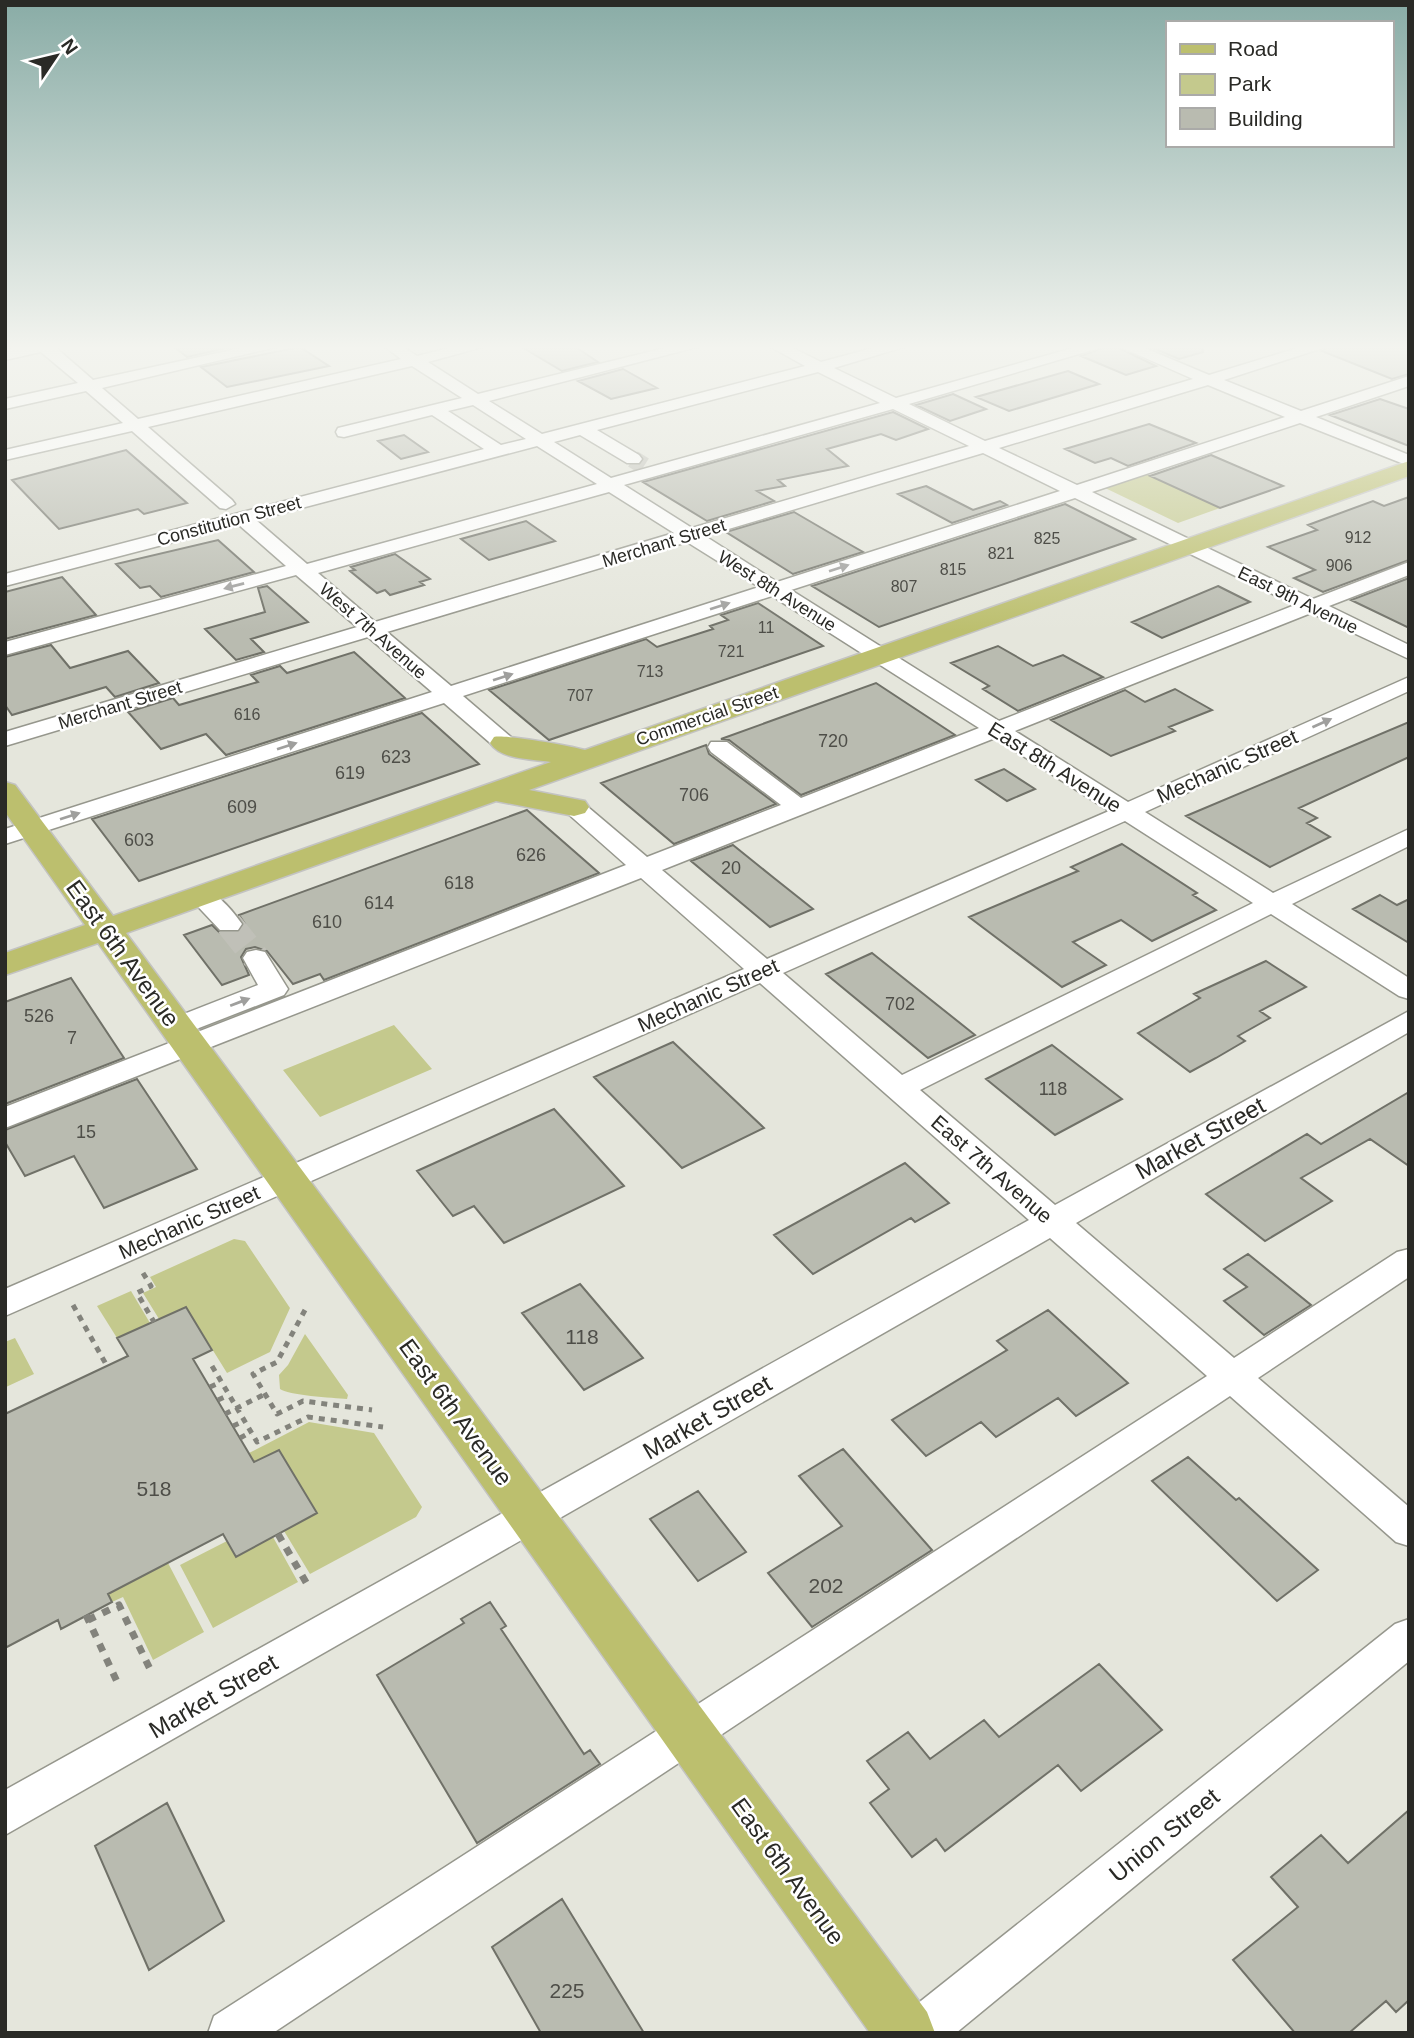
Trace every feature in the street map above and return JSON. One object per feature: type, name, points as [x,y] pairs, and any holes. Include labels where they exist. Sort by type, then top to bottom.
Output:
[{"type":"main road","name":"Commercial Street","points":[[5,965],[1409,468]]},
{"type":"main road","points":[[504,743],[530,750],[590,757]]},
{"type":"main road","points":[[487,794],[495,784],[505,759],[507,750],[504,743]]},
{"type":"main road","points":[[575,807],[570,797],[578,769],[590,757]]},
{"type":"main road","name":"East 6th Avenue","points":[[5,791],[19,833],[106,929],[906,2033]]},
{"type":"main road","points":[[487,794],[544,800],[575,807]]},
{"type":"street","points":[[5,455],[65,441]]},
{"type":"street","points":[[154,441],[226,504]]},
{"type":"street","points":[[483,441],[498,451]]},
{"type":"street","name":"Constitution Street","points":[[5,580],[536,441]]},
{"type":"street","name":"West 8th Avenue","points":[[542,441],[879,655]]},
{"type":"street","points":[[603,441],[643,465]]},
{"type":"street","points":[[5,649],[609,485],[643,465],[684,462],[758,441]]},
{"type":"street","name":"East 9th Avenue","points":[[972,441],[1409,653]]},
{"type":"street","name":"Merchant Street","points":[[5,739],[1004,441]]},
{"type":"street","points":[[19,833],[1076,492],[1225,441]]},
{"type":"street","points":[[1360,441],[1409,461]]},
{"type":"street","name":"West 7th Avenue","points":[[242,518],[504,743]]},
{"type":"street","points":[[183,1036],[645,867],[1409,568]]},
{"type":"street","name":"East 8th Avenue","points":[[879,655],[1409,990]]},
{"type":"street","name":"Mechanic Street","points":[[5,1303],[1126,812],[1409,683]]},
{"type":"street","points":[[719,747],[798,807]]},
{"type":"street","name":"East 7th Avenue","points":[[575,807],[1409,1530]]},
{"type":"street","points":[[899,1088],[1409,836]]},
{"type":"street","points":[[201,896],[229,924]]},
{"type":"street","points":[[5,1118],[183,1036],[274,989],[256,958]]},
{"type":"street","name":"Market Street","points":[[5,1814],[1409,1020]]},
{"type":"street","points":[[231,2033],[1409,1261]]},
{"type":"street","name":"Union Street","points":[[919,2033],[1409,1637]]},
{"type":"path","points":[[143,1273],[150,1286],[136,1293],[154,1321]]},
{"type":"path","points":[[73,1305],[107,1366]]},
{"type":"path","points":[[305,1310],[278,1362],[253,1374],[277,1414],[303,1401],[372,1410]]},
{"type":"path","points":[[212,1366],[257,1442],[308,1417],[383,1427]]},
{"type":"path","points":[[210,1387],[221,1382]]},
{"type":"path","points":[[225,1414],[265,1394]]},
{"type":"path","points":[[218,1400],[229,1395]]},
{"type":"path","points":[[233,1426],[244,1421]]},
{"type":"path","points":[[240,1438],[251,1432]]},
{"type":"path","points":[[278,1535],[307,1584]]},
{"type":"path","points":[[119,1686],[87,1618],[119,1605],[150,1669]]},
{"type":"green space","points":[[1146,474],[1220,508],[1178,523],[1103,487]]},
{"type":"green space","points":[[394,1025],[432,1069],[320,1117],[283,1070]]},
{"type":"green space","points":[[234,1239],[245,1241],[290,1308],[270,1352],[227,1373],[186,1307],[159,1319],[143,1293],[156,1287],[150,1277]]},
{"type":"green space","points":[[131,1291],[150,1323],[117,1338],[97,1306]]},
{"type":"green space","points":[[305,1334],[348,1395],[347,1399],[301,1395],[280,1389],[279,1375],[288,1365]]},
{"type":"green space","points":[[15,1338],[34,1374],[6,1387],[5,1342]]},
{"type":"green space","points":[[309,1422],[374,1433],[422,1507],[416,1517],[310,1574],[284,1531],[317,1513],[279,1450],[254,1462],[249,1453]]},
{"type":"green space","points":[[273,1537],[298,1582],[213,1628],[180,1565],[227,1541],[236,1556]]},
{"type":"green space","points":[[168,1563],[204,1632],[153,1660],[123,1597],[112,1602],[108,1594]]},
{"type":"building","points":[[378,441],[413,441],[428,452],[401,459]]},
{"type":"building","points":[[789,441],[855,441],[827,449],[848,466],[778,480],[785,486],[757,491],[774,501],[707,521],[643,482]]},
{"type":"building","points":[[1092,441],[1196,443],[1128,466],[1111,458],[1095,463],[1065,449]]},
{"type":"building","points":[[126,450],[187,503],[144,514],[138,509],[59,529],[12,480]]},
{"type":"building","points":[[1211,455],[1283,486],[1220,508],[1150,476]]},
{"type":"building","points":[[926,486],[973,510],[1000,501],[1007,505],[952,523],[898,494]]},
{"type":"building","points":[[1409,497],[1409,560],[1323,592],[1294,578],[1315,570],[1268,547],[1317,530],[1308,525],[1373,501],[1384,506]]},
{"type":"building","points":[[1065,504],[1135,539],[879,627],[812,586]]},
{"type":"building","points":[[794,512],[863,552],[793,574],[726,532]]},
{"type":"building","points":[[526,521],[555,541],[489,560],[461,539]]},
{"type":"building","points":[[218,540],[254,572],[161,597],[150,586],[140,588],[116,564]]},
{"type":"building","points":[[395,554],[430,579],[420,582],[424,585],[390,595],[385,590],[377,593],[350,571],[355,570],[351,567]]},
{"type":"building","points":[[62,577],[96,615],[5,639],[5,592]]},
{"type":"building","points":[[1409,578],[1409,628],[1351,600]]},
{"type":"building","points":[[267,586],[308,622],[251,639],[264,652],[236,660],[205,629],[265,612],[258,588]]},
{"type":"building","points":[[1218,586],[1250,602],[1162,638],[1132,622]]},
{"type":"building","points":[[758,603],[823,646],[549,740],[489,690],[646,639],[657,647],[713,629],[710,626],[728,620],[721,615]]},
{"type":"building","points":[[51,645],[70,668],[128,651],[159,683],[115,697],[106,687],[12,715],[5,705],[5,657]]},
{"type":"building","points":[[998,646],[1033,666],[1063,655],[1103,677],[1018,711],[983,689],[989,686],[951,663]]},
{"type":"building","points":[[354,652],[405,698],[226,755],[206,734],[161,749],[128,712],[173,698],[179,705],[258,682],[251,675],[280,666],[287,673]]},
{"type":"building","points":[[876,683],[955,735],[801,795],[729,740],[721,739]]},
{"type":"building","points":[[1175,689],[1212,710],[1169,727],[1175,731],[1111,756],[1051,720],[1125,690],[1145,702]]},
{"type":"building","points":[[422,713],[479,764],[139,881],[92,819]]},
{"type":"building","points":[[1409,722],[1409,757],[1299,808],[1317,818],[1307,823],[1330,837],[1270,867],[1186,816]]},
{"type":"building","points":[[706,745],[709,754],[776,804],[674,844],[601,783]]},
{"type":"building","points":[[1004,769],[1035,789],[1007,801],[976,780]]},
{"type":"building","points":[[527,810],[599,873],[324,980],[320,974],[293,984],[267,951],[255,947],[246,949],[241,957],[249,975],[222,985],[184,935],[212,925],[220,933],[238,933],[245,924],[239,915]]},
{"type":"building","points":[[1122,844],[1197,893],[1193,895],[1216,910],[1152,941],[1121,920],[1073,942],[1106,965],[1062,987],[969,917],[1078,871],[1071,867]]},
{"type":"building","points":[[733,845],[813,909],[770,927],[691,861]]},
{"type":"building","points":[[1380,895],[1397,905],[1409,899],[1409,943],[1353,909]]},
{"type":"building","points":[[872,953],[975,1035],[928,1058],[826,974]]},
{"type":"building","points":[[1266,961],[1306,987],[1260,1011],[1270,1018],[1238,1036],[1245,1041],[1216,1058],[1190,1072],[1138,1033],[1200,998],[1194,994]]},
{"type":"building","points":[[71,978],[124,1058],[5,1104],[5,1002]]},
{"type":"building","points":[[673,1042],[764,1128],[682,1168],[594,1077]]},
{"type":"building","points":[[1052,1045],[1122,1099],[1055,1135],[986,1079]]},
{"type":"building","points":[[137,1079],[197,1169],[104,1208],[74,1156],[25,1176],[5,1142],[5,1130]]},
{"type":"building","points":[[1409,1092],[1409,1166],[1370,1139],[1301,1178],[1332,1201],[1265,1241],[1206,1194],[1307,1134],[1321,1144]]},
{"type":"building","points":[[554,1109],[624,1186],[504,1243],[474,1206],[453,1216],[417,1171]]},
{"type":"building","points":[[905,1163],[949,1203],[915,1222],[911,1218],[813,1274],[774,1235]]},
{"type":"building","points":[[1248,1254],[1311,1305],[1264,1335],[1224,1301],[1247,1287],[1224,1269]]},
{"type":"building","points":[[580,1284],[643,1358],[584,1390],[522,1313]]},
{"type":"building","points":[[186,1307],[212,1350],[193,1359],[254,1462],[279,1450],[317,1513],[236,1557],[223,1534],[108,1594],[112,1602],[61,1629],[58,1620],[5,1648],[5,1414],[128,1356],[117,1338]]},
{"type":"building","points":[[1048,1310],[1128,1383],[1076,1416],[1058,1398],[996,1437],[981,1422],[926,1456],[892,1420],[1007,1350],[997,1341]]},
{"type":"building","points":[[843,1449],[932,1550],[812,1627],[768,1573],[842,1526],[799,1476]]},
{"type":"building","points":[[1188,1457],[1236,1500],[1239,1498],[1318,1570],[1277,1601],[1152,1481]]},
{"type":"building","points":[[698,1491],[746,1552],[698,1581],[650,1519]]},
{"type":"building","points":[[490,1602],[506,1626],[501,1629],[584,1754],[590,1750],[600,1764],[477,1843],[377,1675],[464,1623],[461,1619]]},
{"type":"building","points":[[1099,1664],[1162,1730],[1081,1791],[1058,1765],[945,1851],[936,1839],[912,1857],[870,1803],[889,1789],[867,1761],[908,1732],[930,1759],[984,1720],[999,1737]]},
{"type":"building","points":[[167,1803],[224,1921],[149,1970],[95,1846]]},
{"type":"building","points":[[1409,1810],[1409,2000],[1396,2012],[1386,2001],[1349,2033],[1295,2033],[1233,1960],[1298,1907],[1271,1877],[1321,1835],[1348,1863]]},
{"type":"building","points":[[562,1899],[644,2033],[541,2033],[492,1947]]},
{"type":"tunnel","points":[[633,459],[644,466]]},
{"type":"tunnel","points":[[229,924],[256,958]]}]
